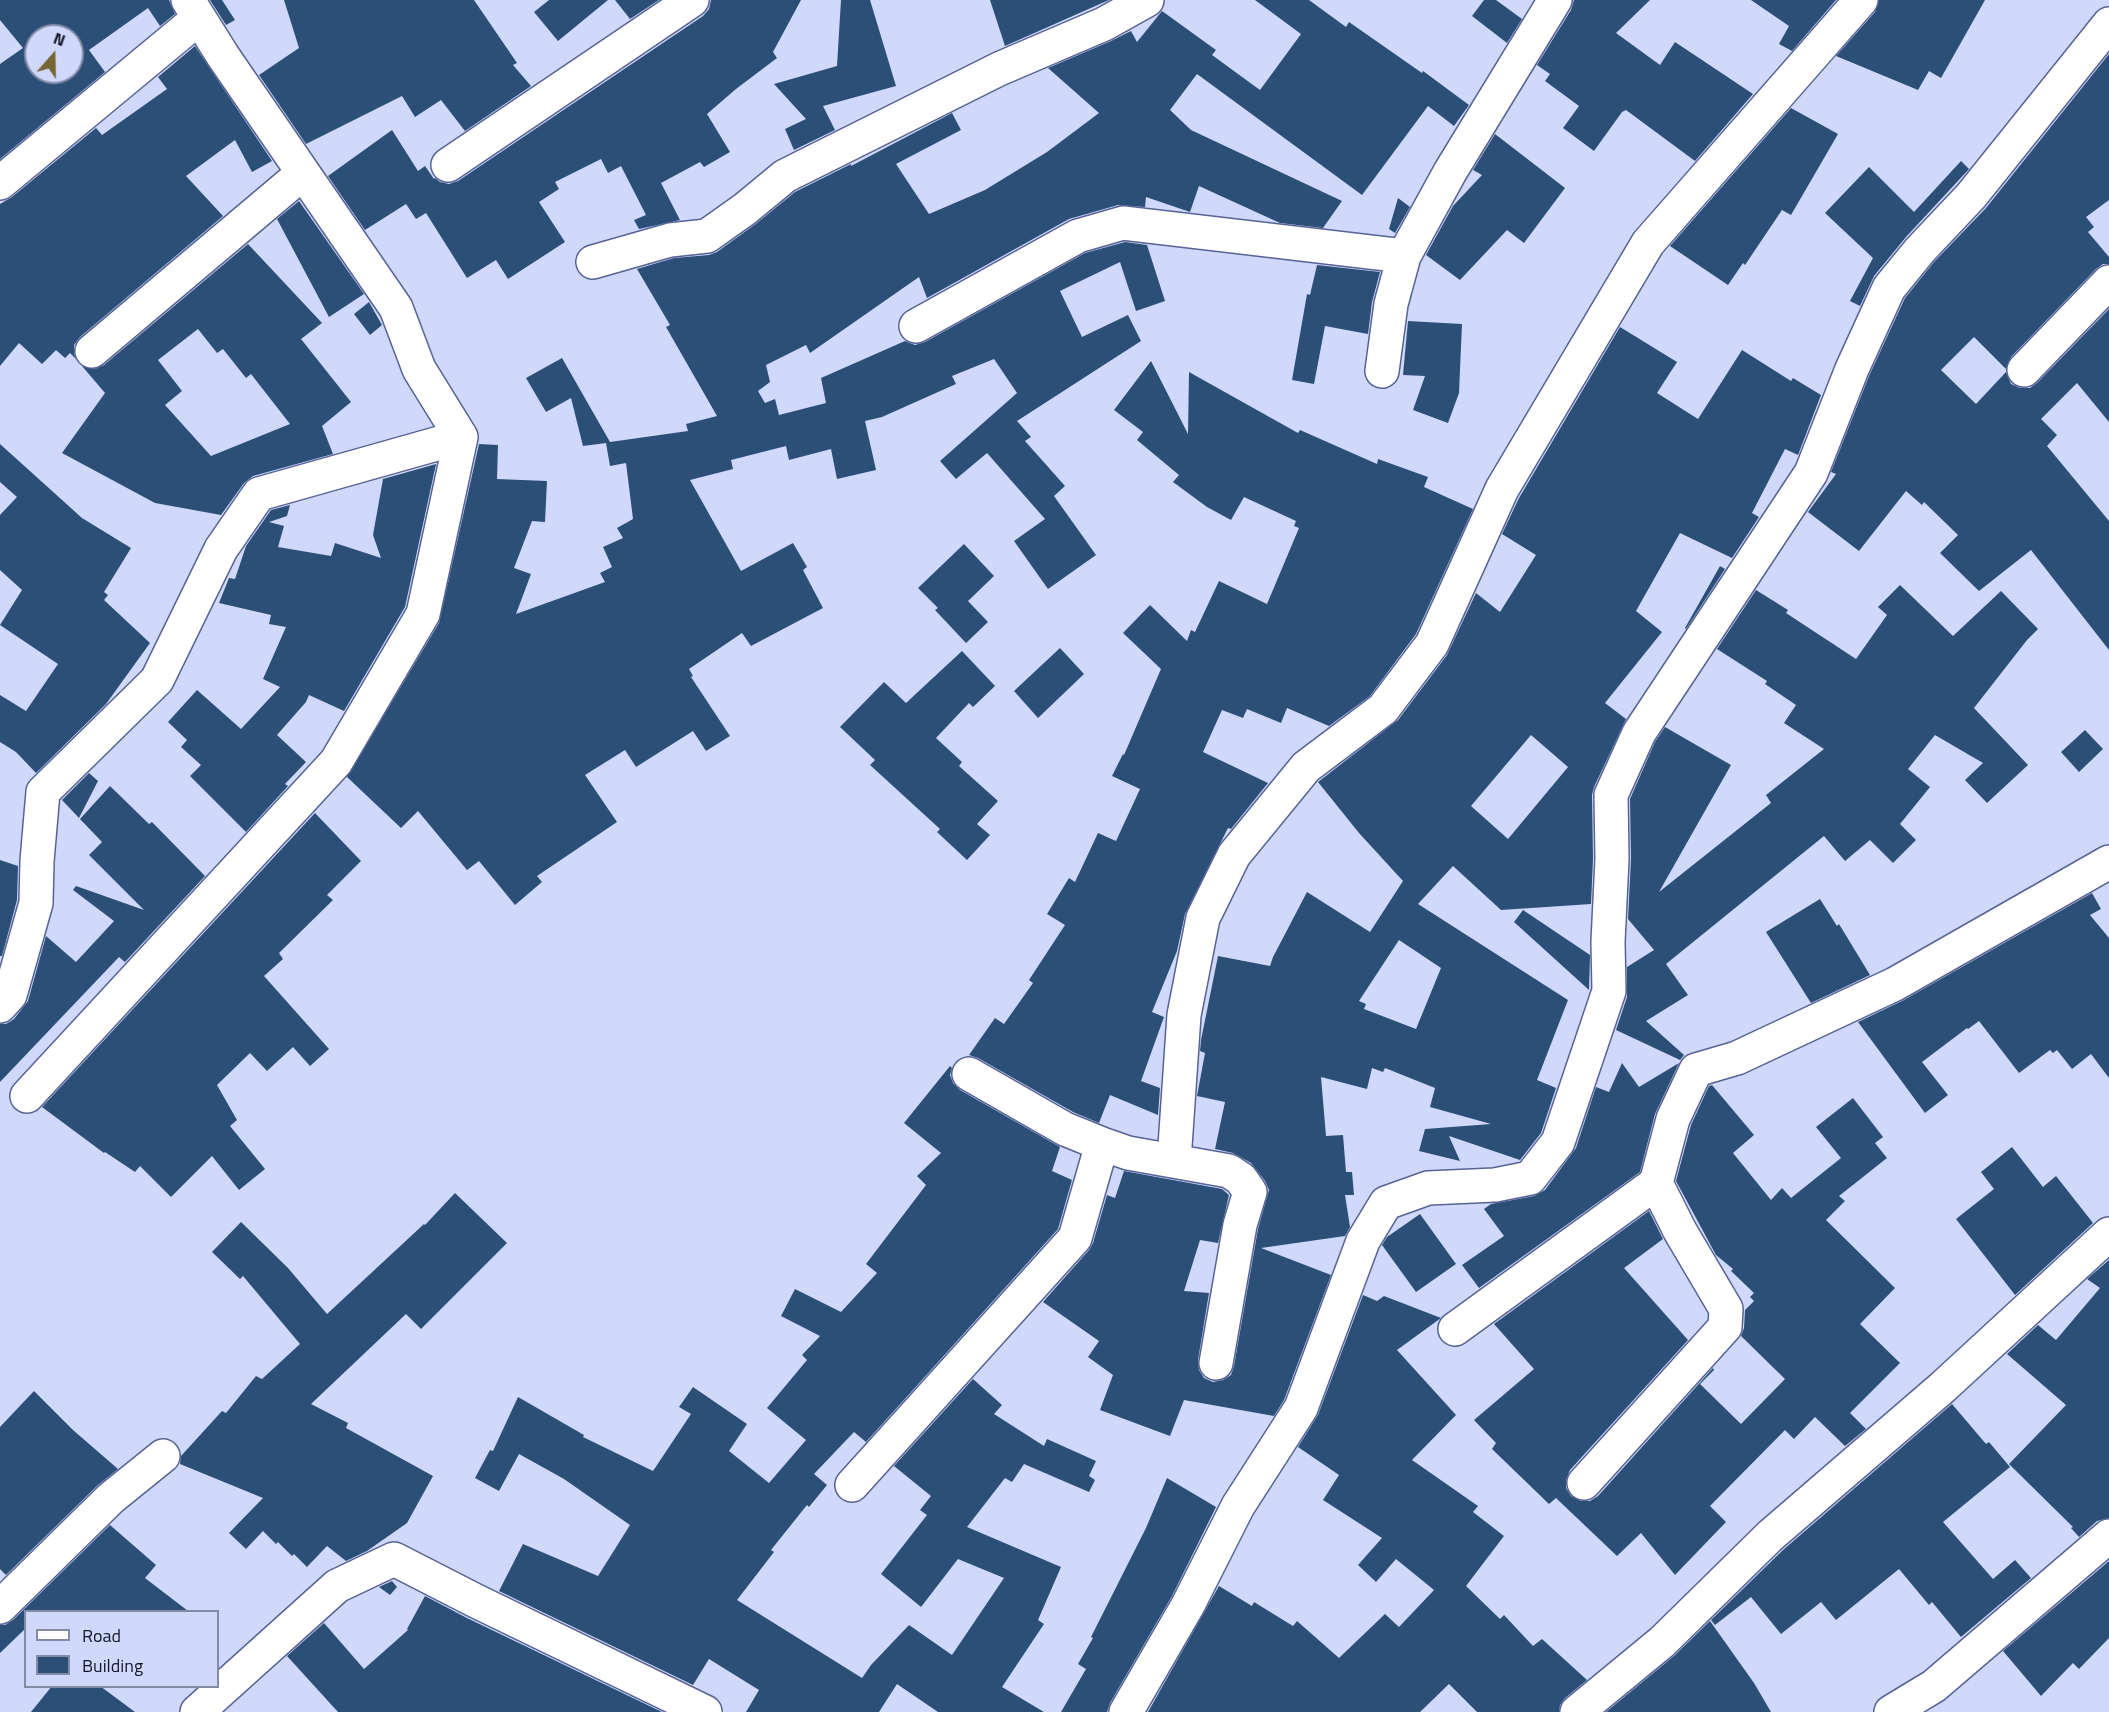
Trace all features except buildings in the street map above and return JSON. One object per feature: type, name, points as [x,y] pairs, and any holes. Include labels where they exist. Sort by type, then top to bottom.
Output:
[{"type":"street","points":[[448,165],[692,0]]},
{"type":"street","points":[[593,262],[670,240],[707,236],[785,176],[999,69],[1104,24],[1147,0]]},
{"type":"street","points":[[1382,371],[1391,304],[1404,256],[1450,172],[1555,0]]},
{"type":"street","points":[[1174,1161],[1184,1015],[1203,918],[1234,855],[1306,767],[1383,709],[1432,644],[1502,489],[1648,243],[1861,0]]},
{"type":"street","points":[[0,183],[193,9],[396,308],[418,369],[461,437],[423,614],[336,762],[27,1096]]},
{"type":"street","points":[[1126,1712],[1188,1605],[1238,1506],[1301,1408],[1363,1241],[1386,1203],[1428,1188],[1495,1185],[1530,1178],[1558,1142],[1609,991],[1611,795],[1639,733],[1811,472],[1852,369],[1889,288],[1920,250],[1971,196],[2109,24]]},
{"type":"street","points":[[92,351],[303,173]]},
{"type":"street","points":[[916,326],[1078,236],[1123,223],[1404,256]]},
{"type":"street","points":[[2024,370],[2109,282]]},
{"type":"street","points":[[0,1006],[10,995],[36,903],[43,792],[157,680],[221,549],[259,494],[461,437]]},
{"type":"street","points":[[1455,1329],[1656,1183],[1673,1119],[1696,1070],[1737,1058],[1895,984],[2109,862]]},
{"type":"street","points":[[969,1074],[1065,1129],[1102,1144],[1128,1153],[1229,1171],[1241,1179],[1250,1192],[1240,1225],[1216,1363]]},
{"type":"street","points":[[852,1485],[1075,1238],[1102,1144]]},
{"type":"street","points":[[1584,1483],[1725,1327],[1726,1309],[1680,1231],[1656,1183]]},
{"type":"street","points":[[1577,1712],[1662,1642],[1770,1536],[1943,1387],[2109,1234]]},
{"type":"street","points":[[0,1607],[111,1498],[163,1456]]},
{"type":"street","points":[[1891,1712],[1934,1686],[2109,1536]]},
{"type":"street","points":[[197,1712],[337,1586],[394,1559],[705,1712]]}]
